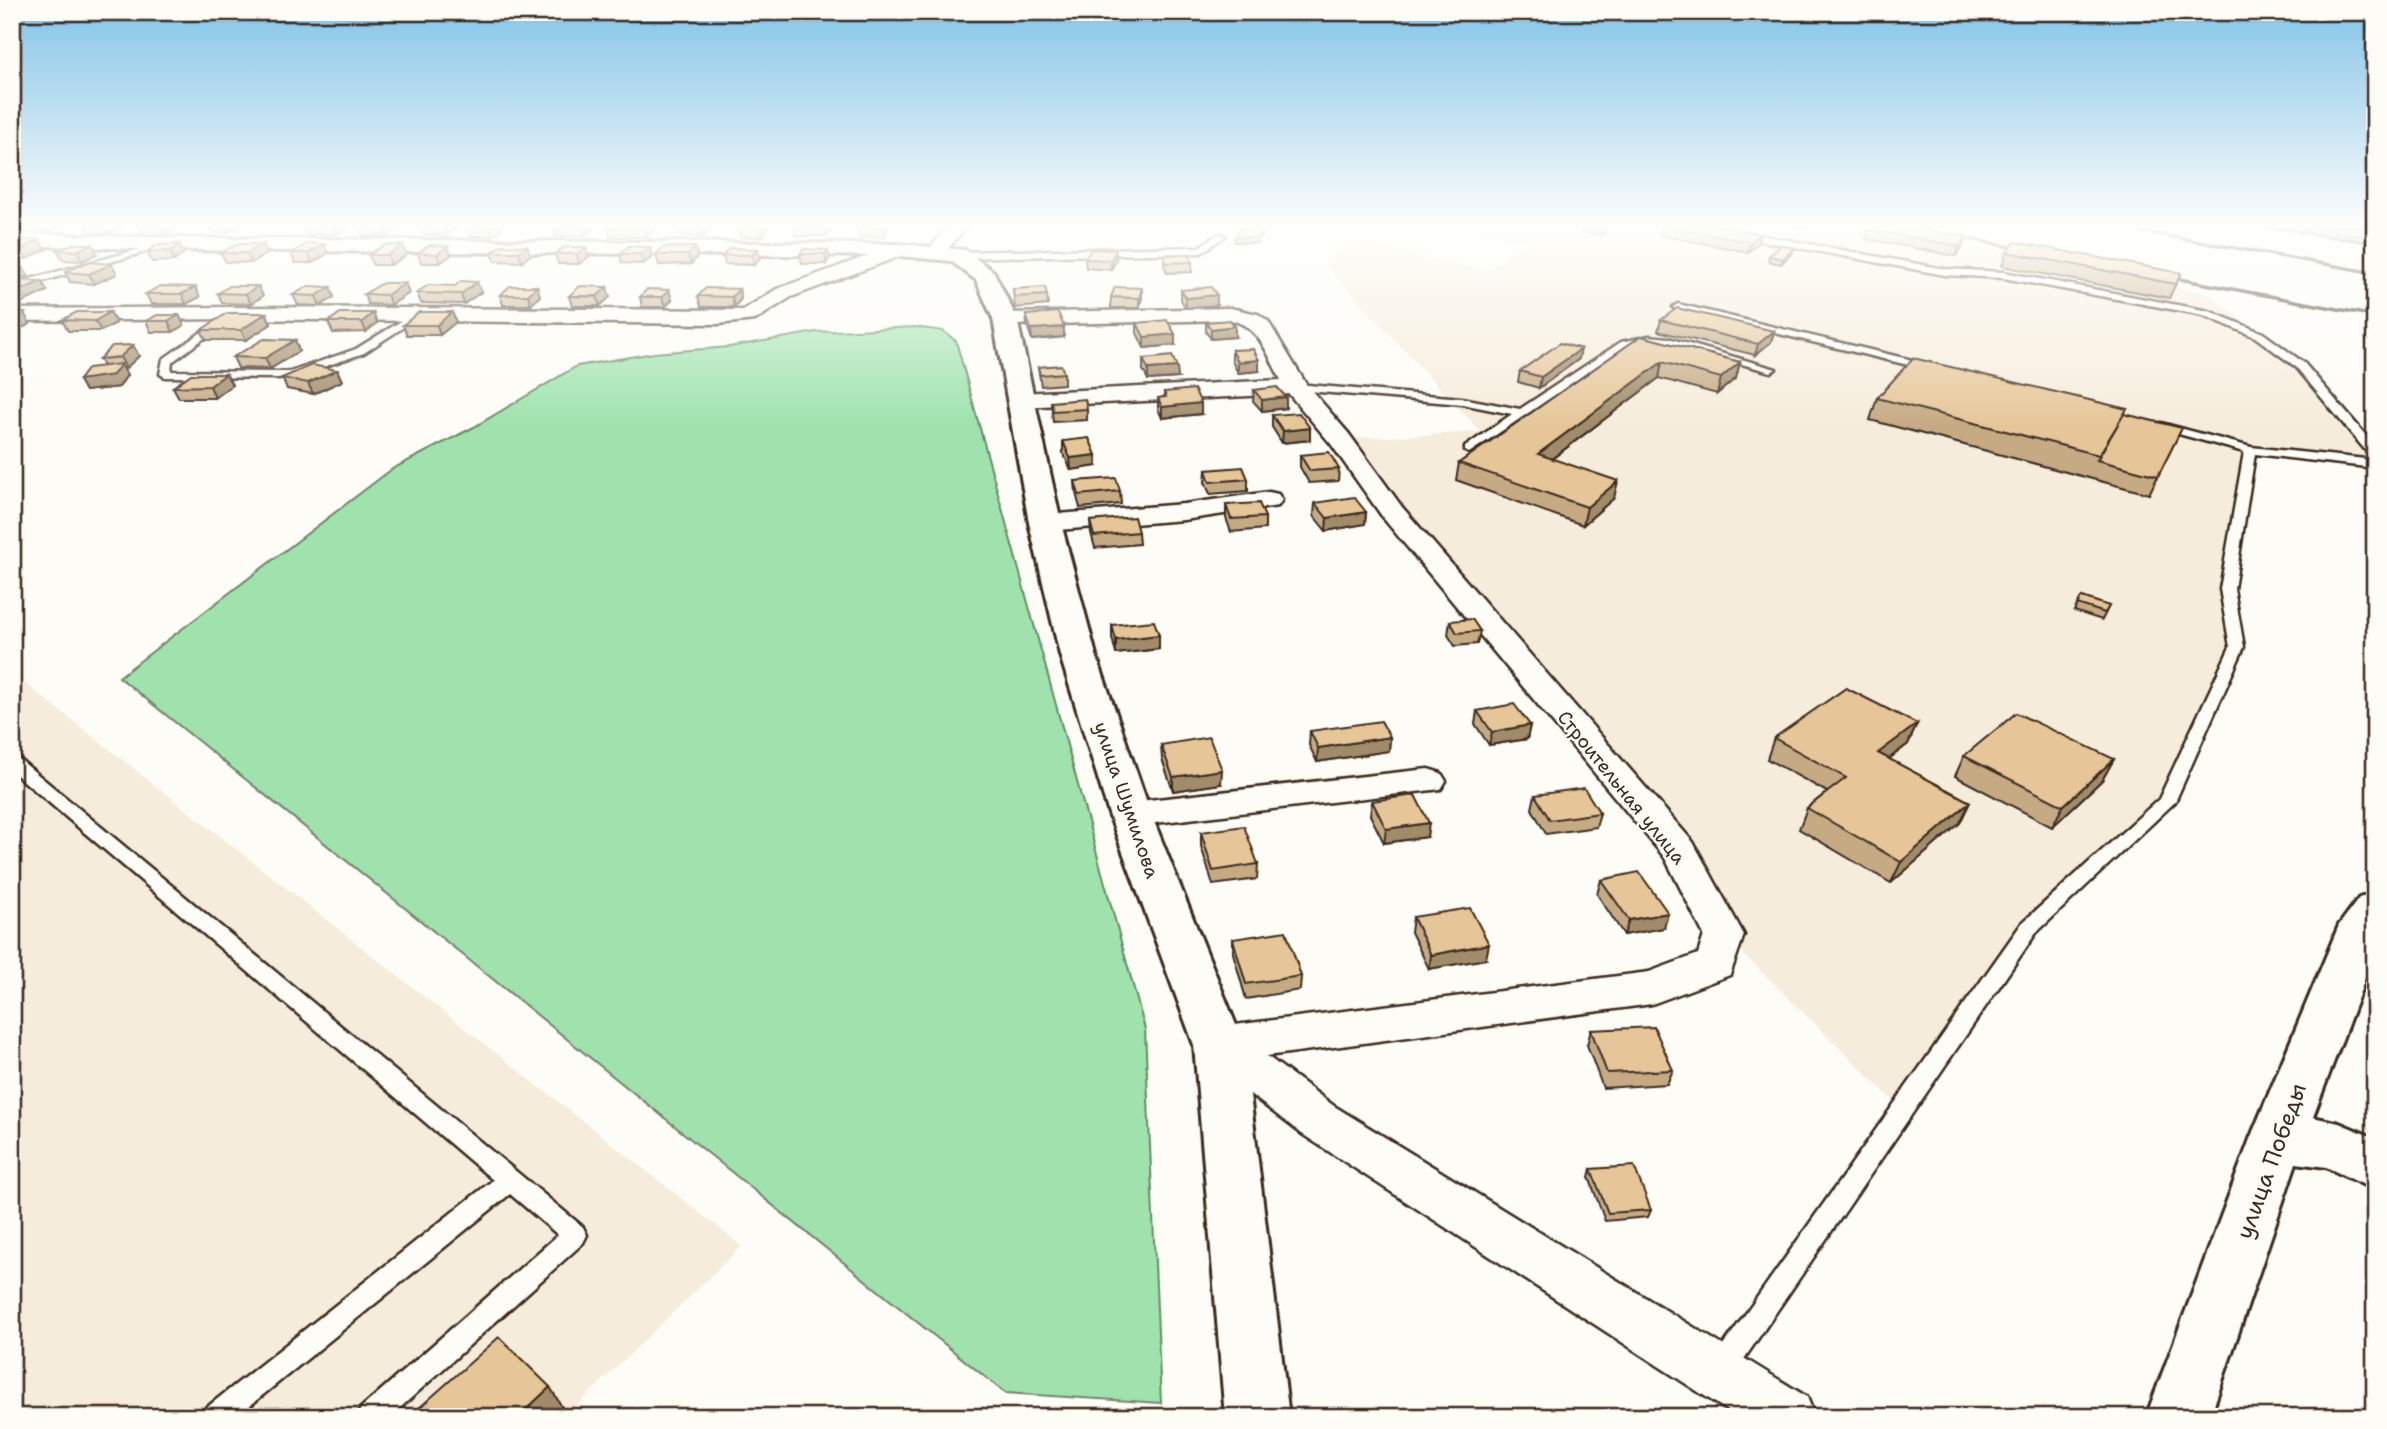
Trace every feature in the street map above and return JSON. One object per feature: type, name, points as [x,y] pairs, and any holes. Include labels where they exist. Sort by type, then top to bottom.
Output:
[{"type":"main road","name":"улица Шумилова","points":[[993,293],[1005,319],[1045,523],[1078,655],[1130,814],[1219,1045],[1257,1417]]},
{"type":"main road","name":"улица Победы","points":[[2178,1417],[2277,1139],[2362,925],[2375,910]]},
{"type":"main road","points":[[2277,1139],[2316,1139],[2351,1151],[2375,1166]]},
{"type":"street","points":[[12,315],[232,313],[718,318],[748,316],[785,293]]},
{"type":"street","name":"Строительная улица","points":[[1005,319],[1230,314],[1251,318],[1261,325],[1296,387],[1340,439],[1393,513],[1680,851],[1724,935],[1715,964],[1652,988],[1219,1045]]},
{"type":"street","points":[[1020,400],[1265,386],[1296,387]]},
{"type":"street","points":[[1045,523],[1172,513],[1269,500]]},
{"type":"street","points":[[1130,814],[1429,781]]},
{"type":"street","points":[[1219,1045],[1318,1120],[1787,1417]]},
{"type":"lane","points":[[2097,293],[2206,313],[2259,335],[2300,365],[2375,454]]},
{"type":"lane","points":[[1678,307],[1942,370]]},
{"type":"lane","points":[[232,313],[167,361],[165,374],[291,375],[360,351],[416,315]]},
{"type":"lane","points":[[1469,449],[1625,344],[1635,340],[1664,340],[1770,369]]},
{"type":"lane","points":[[1296,387],[1462,401],[1522,413]]},
{"type":"lane","points":[[2149,422],[2250,450],[2375,464]]},
{"type":"lane","points":[[1719,1372],[2029,928],[2166,802],[2237,647],[2227,589],[2250,450]]},
{"type":"lane","points":[[12,762],[575,1235],[369,1417]]},
{"type":"lane","points":[[215,1417],[510,1180]]},
{"type":"shaded area","points":[[1351,293],[2206,293],[2300,365],[2375,454],[2375,464],[2250,451],[2227,589],[2237,647],[2166,802],[2029,928],[1903,1110],[1724,935],[1680,851],[1340,439],[1481,432]]},
{"type":"shaded area","points":[[12,673],[742,1246],[565,1417],[12,1417]]},
{"type":"green space","points":[[915,327],[943,331],[956,341],[1145,1029],[1161,1403],[1005,1393],[119,677],[392,469],[474,427],[577,366],[654,353],[729,347],[816,332]]},
{"type":"building","points":[[148,293],[184,293],[182,294],[146,294]]},
{"type":"building","points":[[297,293],[321,293],[316,296],[293,295]]},
{"type":"building","points":[[366,293],[390,293],[387,295],[364,294]]},
{"type":"building","points":[[417,293],[463,293],[461,294]]},
{"type":"building","points":[[503,293],[530,293],[528,295],[500,295]]},
{"type":"building","points":[[573,293],[601,293],[597,296],[569,296]]},
{"type":"building","points":[[644,293],[666,293],[662,297],[640,297]]},
{"type":"building","points":[[701,293],[736,293],[732,297],[698,296]]},
{"type":"building","points":[[1013,293],[1046,293],[1047,295],[1014,297]]},
{"type":"building","points":[[1113,293],[1141,293],[1139,298],[1111,297]]},
{"type":"building","points":[[1183,293],[1215,293],[1217,295],[1186,298]]},
{"type":"building","points":[[1677,308],[1774,331],[1758,344],[1661,320]]},
{"type":"building","points":[[77,312],[110,312],[95,321],[62,320]]},
{"type":"building","points":[[419,312],[452,312],[437,325],[403,325]]},
{"type":"building","points":[[1058,312],[1064,327],[1031,329],[1026,315]]},
{"type":"building","points":[[12,313],[24,313],[12,320]]},
{"type":"building","points":[[227,313],[266,313],[241,330],[201,330]]},
{"type":"building","points":[[340,313],[373,313],[362,322],[328,322]]},
{"type":"building","points":[[157,315],[179,315],[168,321],[146,321]]},
{"type":"building","points":[[1167,320],[1175,334],[1144,337],[1137,323]]},
{"type":"building","points":[[1230,320],[1235,326],[1211,329],[1206,322]]},
{"type":"building","points":[[1641,336],[1740,362],[1721,378],[1662,362],[1538,454],[1618,481],[1587,507],[1459,463]]},
{"type":"building","points":[[264,339],[295,340],[265,358],[233,357]]},
{"type":"building","points":[[1560,343],[1581,349],[1541,377],[1520,371]]},
{"type":"building","points":[[133,345],[120,357],[99,359],[112,346]]},
{"type":"building","points":[[1253,349],[1259,360],[1238,362],[1232,350]]},
{"type":"building","points":[[1172,356],[1177,367],[1148,369],[1143,359]]},
{"type":"building","points":[[1913,358],[2127,409],[2099,455],[1877,398]]},
{"type":"building","points":[[121,364],[113,375],[79,380],[88,368]]},
{"type":"building","points":[[312,365],[337,370],[308,383],[282,378]]},
{"type":"building","points":[[1061,365],[1064,373],[1040,375],[1038,367]]},
{"type":"building","points":[[191,374],[226,374],[210,386],[173,387]]},
{"type":"building","points":[[1277,387],[1286,397],[1262,400],[1254,390]]},
{"type":"building","points":[[1194,389],[1201,403],[1162,407],[1158,398],[1166,397],[1164,392]]},
{"type":"building","points":[[1085,399],[1087,409],[1053,411],[1051,402]]},
{"type":"building","points":[[1299,413],[1310,428],[1283,431],[1272,415]]},
{"type":"building","points":[[2124,414],[2182,428],[2158,476],[2097,460]]},
{"type":"building","points":[[1089,438],[1096,455],[1070,458],[1063,441]]},
{"type":"building","points":[[1329,452],[1339,469],[1310,471],[1300,455]]},
{"type":"building","points":[[1243,467],[1248,479],[1210,482],[1206,470]]},
{"type":"building","points":[[1116,478],[1120,491],[1079,495],[1075,481]]},
{"type":"building","points":[[1354,497],[1366,512],[1327,518],[1315,503]]},
{"type":"building","points":[[1259,503],[1265,517],[1231,519],[1226,505]]},
{"type":"building","points":[[1134,517],[1138,532],[1094,536],[1090,521]]},
{"type":"building","points":[[2082,597],[2109,606],[2105,613],[2077,604]]},
{"type":"building","points":[[1472,619],[1480,631],[1457,633],[1450,621]]},
{"type":"building","points":[[1154,621],[1159,635],[1116,640],[1112,625]]},
{"type":"building","points":[[1846,688],[1917,724],[1878,753],[1970,802],[1901,862],[1807,808],[1846,778],[1774,738]]},
{"type":"building","points":[[1514,704],[1530,725],[1492,732],[1477,711]]},
{"type":"building","points":[[2016,713],[2114,759],[2063,806],[1964,756]]},
{"type":"building","points":[[1381,721],[1390,737],[1318,748],[1310,731]]},
{"type":"building","points":[[1209,737],[1222,770],[1173,777],[1161,745]]},
{"type":"building","points":[[1584,788],[1600,813],[1550,820],[1535,795]]},
{"type":"building","points":[[1415,795],[1429,823],[1386,829],[1372,801]]},
{"type":"building","points":[[1244,826],[1258,864],[1213,871],[1201,832]]},
{"type":"building","points":[[1639,872],[1668,913],[1629,920],[1601,880]]},
{"type":"building","points":[[1470,908],[1489,944],[1431,955],[1413,917]]},
{"type":"building","points":[[1286,931],[1301,976],[1246,984],[1233,939]]},
{"type":"building","points":[[1654,1027],[1673,1070],[1607,1073],[1591,1030]]},
{"type":"building","points":[[1634,1166],[1651,1210],[1608,1213],[1591,1169]]},
{"type":"building","points":[[499,1337],[550,1387],[518,1417],[409,1417]]},
{"type":"railway","points":[[2252,293],[2375,316]]}]
